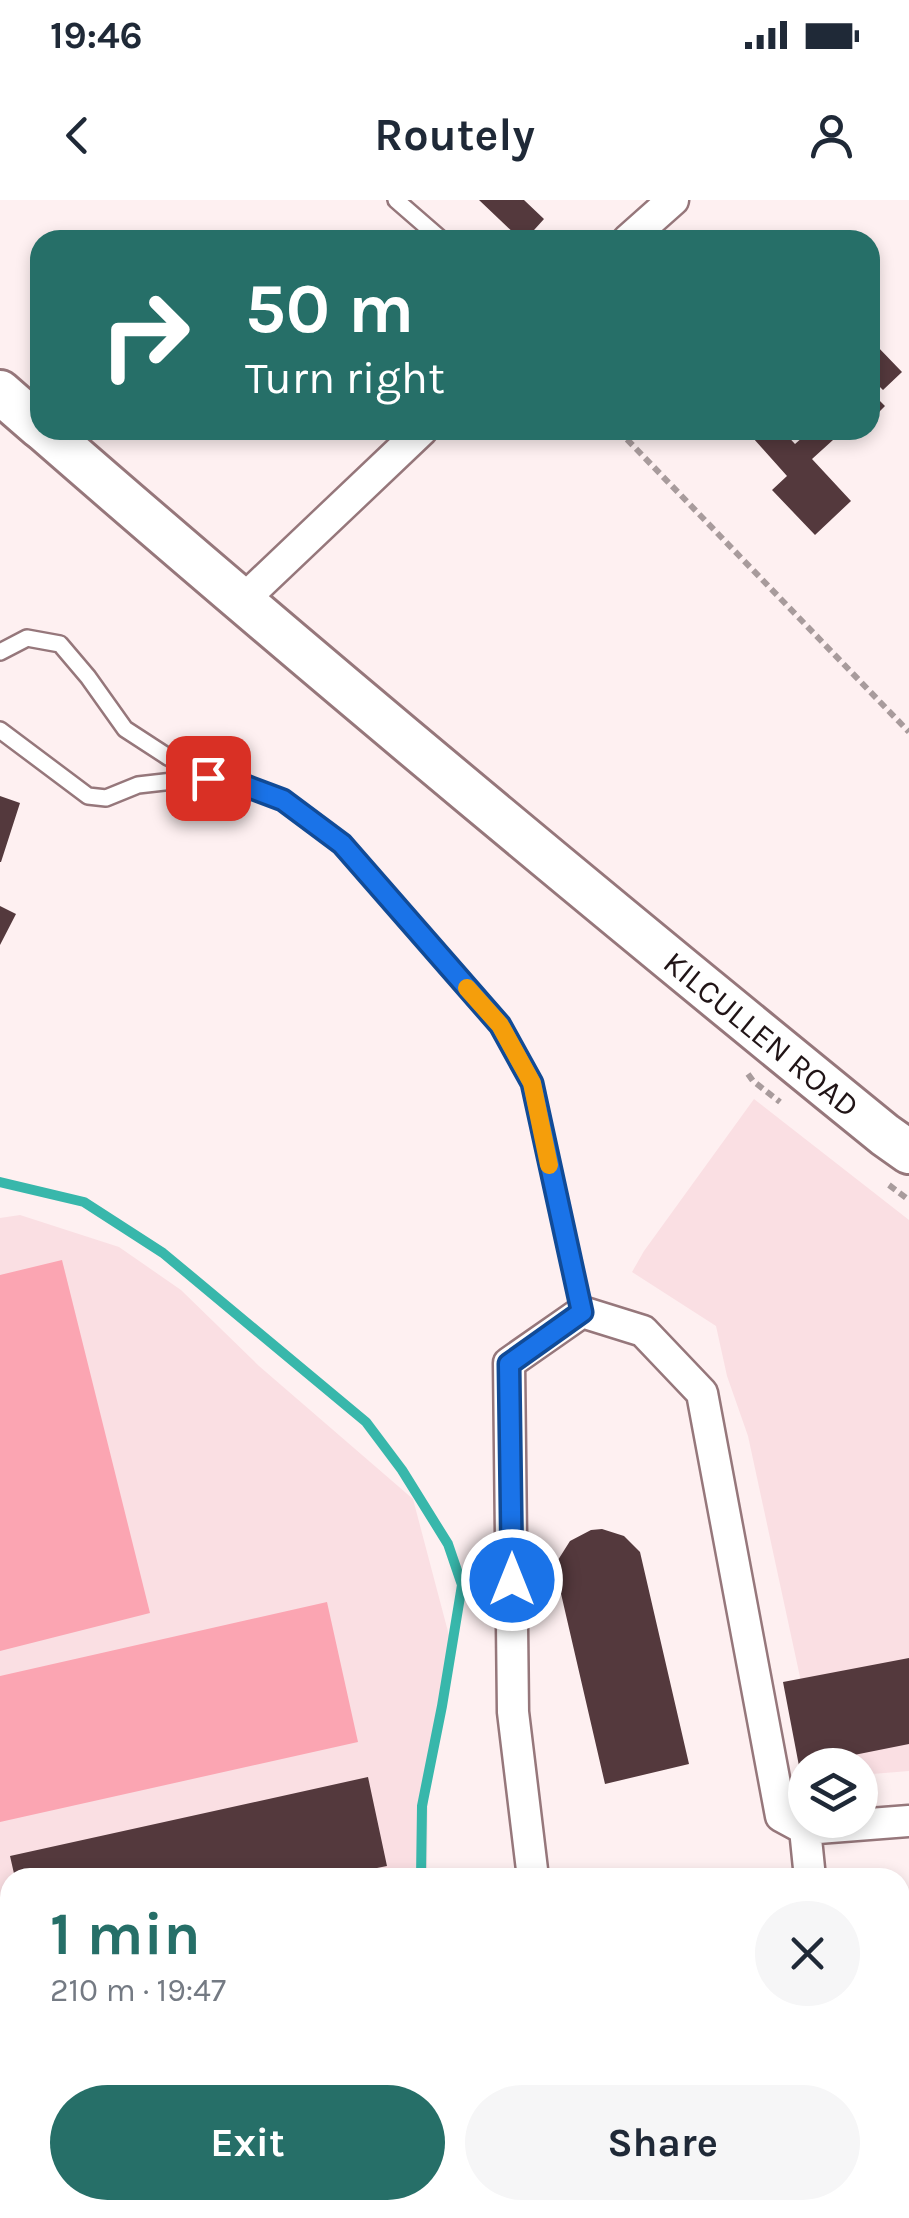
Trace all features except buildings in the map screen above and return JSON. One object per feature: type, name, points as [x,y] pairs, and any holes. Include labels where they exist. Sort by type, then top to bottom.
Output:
[{"type":"main road","name":"KILCULLEN ROAD","points":[[0,392],[30,418]]},
{"type":"main road","name":"KILCULLEN ROAD","points":[[56,440],[240,602],[616,916],[909,1152]]},
{"type":"street","points":[[639,230],[673,200]]},
{"type":"street","points":[[240,602],[411,440]]},
{"type":"street","points":[[532,1868],[513,1712],[509,1364],[582,1312],[643,1331],[702,1394],[782,1816],[788,1819]]},
{"type":"street","points":[[878,1823],[909,1821]]},
{"type":"street","points":[[806,1838],[809,1868]]},
{"type":"lane","points":[[396,200],[430,230]]},
{"type":"lane","points":[[2,648],[27,638],[60,644],[125,730],[208,778],[246,786],[283,800],[342,844],[500,1025],[532,1083],[582,1312]]},
{"type":"lane","points":[[0,730],[88,796],[106,798],[138,785],[208,778]]},
{"type":"path","points":[[628,440],[909,732]]},
{"type":"shaded area","points":[[754,1099],[909,1220],[909,1771],[878,1774],[878,1748],[815,1748],[748,1436],[727,1376],[716,1326],[632,1272]]},
{"type":"shaded area","points":[[20,1215],[119,1247],[181,1290],[259,1366],[413,1499],[451,1643],[428,1783],[427,1868],[0,1868],[0,1218]]},
{"type":"shaded area","points":[[62,1260],[150,1613],[0,1651],[0,1275]]},
{"type":"shaded area","points":[[327,1602],[358,1742],[0,1822],[0,1676]]},
{"type":"waterway","points":[[0,1182],[84,1202],[163,1253],[366,1422],[402,1470],[448,1544],[462,1585],[422,1806],[421,1868]]},
{"type":"slow traffic","points":[[467,988],[500,1025],[532,1083],[549,1165]]},
{"type":"route","points":[[208,778],[246,786],[283,800],[342,844],[500,1025],[532,1083],[582,1312],[509,1364],[512,1580]]}]
